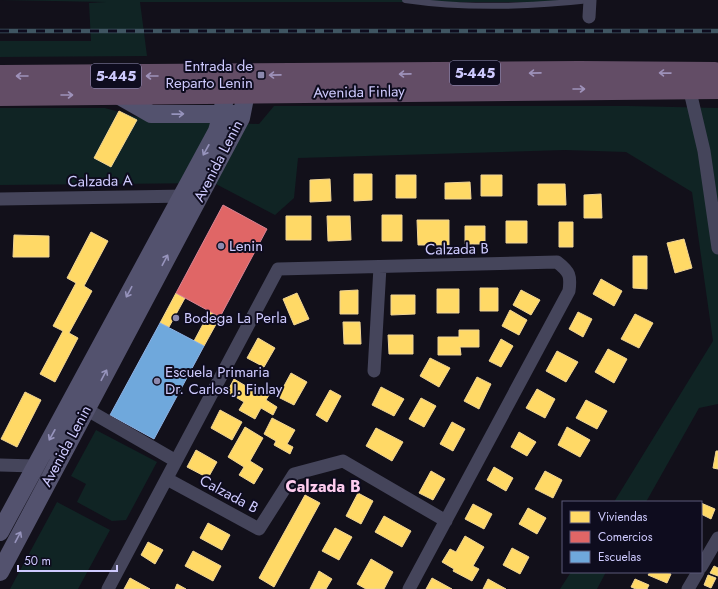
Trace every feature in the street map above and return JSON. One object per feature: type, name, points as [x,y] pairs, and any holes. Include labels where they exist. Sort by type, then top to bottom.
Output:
[{"type":"highway","name":"Avenida Finlay","points":[[0,95],[116,94],[234,98],[579,72],[688,81],[718,88]]},
{"type":"highway","name":"Avenida Finlay","points":[[688,81],[718,73]]},
{"type":"highway","name":"Avenida Finlay","points":[[0,76],[234,98]]},
{"type":"street","points":[[589,17],[590,0]]},
{"type":"street","points":[[688,81],[704,151],[718,248]]},
{"type":"street","name":"Avenida Lenin","points":[[0,532],[35,466],[78,405],[200,196],[234,98]]},
{"type":"street","name":"Avenida Lenin","points":[[0,572],[78,405],[180,196],[234,98]]},
{"type":"street","name":"Calzada A","points":[[0,198],[200,196]]},
{"type":"street","name":"Calzada B","points":[[108,589],[278,269],[557,262],[566,268],[571,278],[569,291],[410,589]]},
{"type":"street","points":[[374,371],[380,267]]},
{"type":"street","points":[[78,405],[176,460]]},
{"type":"street","name":"Calzada B","points":[[166,479],[259,529],[294,474],[343,461],[446,521]]},
{"type":"street","points":[[0,465],[35,466]]},
{"type":"street","points":[[702,565],[718,538]]},
{"type":"street","points":[[688,589],[697,573]]},
{"type":"lane","points":[[405,0],[460,6],[495,7],[590,0]]},
{"type":"green space","points":[[0,0],[576,0],[577,2],[140,2],[147,56],[0,57],[0,41],[91,41],[89,3],[106,2]]},
{"type":"green space","points":[[274,106],[629,106],[718,108],[718,404],[699,408],[647,501],[615,501],[713,341],[692,192],[626,152],[565,150],[298,158],[294,198],[275,215],[214,183],[0,185],[0,108],[105,108],[148,120],[259,124]]},
{"type":"green space","points":[[96,430],[157,462],[126,520],[112,521],[77,502],[86,484],[71,476]]},
{"type":"green space","points":[[57,502],[110,530],[78,589],[10,589]]},
{"type":"green space","points":[[570,573],[605,573],[597,589],[560,589]]},
{"type":"building: Viviendas","points":[[119,111],[137,120],[111,167],[94,158]]},
{"type":"building: Viviendas","points":[[354,174],[372,174],[372,200],[354,201]]},
{"type":"building: Viviendas","points":[[396,175],[416,175],[416,198],[396,198]]},
{"type":"building: Viviendas","points":[[481,175],[502,175],[502,196],[481,196]]},
{"type":"building: Viviendas","points":[[330,179],[331,201],[310,202],[310,180]]},
{"type":"building: Viviendas","points":[[470,182],[471,199],[445,199],[445,183]]},
{"type":"building: Viviendas","points":[[538,184],[565,184],[566,205],[538,205]]},
{"type":"building: Viviendas","points":[[601,194],[602,218],[584,218],[584,195]]},
{"type":"building: Viviendas","points":[[382,215],[402,215],[402,241],[382,241]]},
{"type":"building: Viviendas","points":[[286,216],[311,216],[311,240],[286,240]]},
{"type":"building: Viviendas","points":[[327,216],[350,216],[351,240],[328,241]]},
{"type":"building: Viviendas","points":[[417,220],[449,220],[449,245],[418,245]]},
{"type":"building: Viviendas","points":[[506,221],[527,221],[527,243],[506,243]]},
{"type":"building: Viviendas","points":[[559,222],[573,222],[573,247],[559,247]]},
{"type":"building: Viviendas","points":[[465,226],[485,226],[485,244],[465,244]]},
{"type":"building: Viviendas","points":[[91,232],[108,241],[84,286],[92,291],[69,333],[78,338],[55,382],[40,374],[63,331],[53,326],[76,283],[67,278]]},
{"type":"building: Viviendas","points":[[14,235],[49,236],[49,257],[13,257]]},
{"type":"building: Viviendas","points":[[684,239],[692,268],[675,273],[667,243]]},
{"type":"building: Viviendas","points":[[633,256],[647,256],[647,289],[633,288]]},
{"type":"building: Viviendas","points":[[601,279],[622,291],[614,306],[593,294]]},
{"type":"building: Viviendas","points":[[480,288],[498,288],[498,311],[480,311]]},
{"type":"building: Viviendas","points":[[437,289],[459,289],[459,313],[437,313]]},
{"type":"building: Viviendas","points":[[358,290],[358,314],[340,314],[340,291]]},
{"type":"building: Viviendas","points":[[521,290],[540,300],[531,315],[513,305]]},
{"type":"building: Viviendas","points":[[176,293],[185,298],[169,327],[160,323]]},
{"type":"building: Viviendas","points":[[297,293],[309,319],[294,325],[283,299]]},
{"type":"building: Viviendas","points":[[391,295],[415,295],[415,314],[391,315]]},
{"type":"building: Viviendas","points":[[510,310],[527,320],[519,335],[502,326]]},
{"type":"building: Viviendas","points":[[210,311],[220,317],[204,346],[194,341]]},
{"type":"building: Viviendas","points":[[578,312],[592,319],[583,337],[569,329]]},
{"type":"building: Viviendas","points":[[635,314],[653,323],[639,348],[621,339]]},
{"type":"building: Viviendas","points":[[343,322],[360,322],[361,344],[344,344]]},
{"type":"building: Viviendas","points":[[459,330],[479,330],[479,347],[460,347],[461,355],[438,355],[438,337],[459,337]]},
{"type":"building: Viviendas","points":[[388,335],[413,335],[413,354],[389,354]]},
{"type":"building: Viviendas","points":[[258,338],[275,348],[264,367],[247,358]]},
{"type":"building: Viviendas","points":[[501,339],[513,346],[501,367],[489,361]]},
{"type":"building: Viviendas","points":[[608,349],[627,359],[614,383],[595,372]]},
{"type":"building: Viviendas","points":[[557,351],[578,362],[566,382],[546,371]]},
{"type":"building: Viviendas","points":[[430,358],[450,368],[439,387],[420,376]]},
{"type":"building: Viviendas","points":[[291,373],[307,382],[294,405],[278,397]]},
{"type":"building: Viviendas","points":[[477,377],[491,384],[479,409],[464,401]]},
{"type":"building: Viviendas","points":[[234,379],[251,389],[253,386],[269,395],[266,400],[277,407],[273,415],[261,408],[255,419],[239,410],[244,402],[227,392]]},
{"type":"building: Viviendas","points":[[381,387],[404,399],[394,416],[372,405]]},
{"type":"building: Viviendas","points":[[537,389],[555,399],[545,418],[526,408]]},
{"type":"building: Viviendas","points":[[330,390],[341,396],[327,422],[316,415]]},
{"type":"building: Viviendas","points":[[25,392],[41,400],[17,447],[1,439]]},
{"type":"building: Viviendas","points":[[421,398],[436,406],[424,427],[409,419]]},
{"type":"building: Viviendas","points":[[586,400],[607,411],[597,429],[576,418]]},
{"type":"building: Viviendas","points":[[220,410],[242,422],[232,440],[211,428]]},
{"type":"building: Viviendas","points":[[272,418],[295,430],[287,444],[293,447],[290,454],[274,445],[276,441],[264,434]]},
{"type":"building: Viviendas","points":[[452,422],[465,429],[453,451],[440,444]]},
{"type":"building: Viviendas","points":[[245,427],[263,438],[250,461],[263,469],[254,484],[239,475],[244,467],[228,457]]},
{"type":"building: Viviendas","points":[[567,427],[590,440],[580,457],[558,445]]},
{"type":"building: Viviendas","points":[[376,428],[403,442],[392,461],[366,446]]},
{"type":"building: Viviendas","points":[[519,432],[536,442],[527,456],[511,447]]},
{"type":"building: Viviendas","points":[[196,450],[217,462],[208,478],[187,467]]},
{"type":"building: Viviendas","points":[[716,451],[718,451],[718,469],[713,468]]},
{"type":"building: Viviendas","points":[[494,467],[513,478],[506,491],[487,480]]},
{"type":"building: Viviendas","points":[[431,471],[445,479],[433,500],[419,493]]},
{"type":"building: Viviendas","points":[[545,471],[562,480],[553,498],[535,489]]},
{"type":"building: Viviendas","points":[[358,493],[373,501],[361,524],[346,516]]},
{"type":"building: Viviendas","points":[[305,495],[320,503],[274,587],[259,578]]},
{"type":"building: Viviendas","points":[[702,503],[715,509],[711,519],[702,514]]},
{"type":"building: Viviendas","points":[[473,504],[492,514],[484,529],[465,519]]},
{"type":"building: Viviendas","points":[[528,508],[546,518],[537,534],[519,524]]},
{"type":"building: Viviendas","points":[[384,516],[411,531],[402,547],[375,532]]},
{"type":"building: Viviendas","points":[[208,523],[230,535],[222,550],[200,538]]},
{"type":"building: Viviendas","points":[[335,528],[352,537],[339,560],[322,551]]},
{"type":"building: Viviendas","points":[[465,536],[484,547],[473,566],[479,569],[472,581],[453,571],[454,569],[442,562],[450,549],[456,552]]},
{"type":"building: Viviendas","points":[[148,542],[163,550],[155,564],[141,555]]},
{"type":"building: Viviendas","points":[[512,548],[529,557],[520,574],[503,565]]},
{"type":"building: Viviendas","points":[[193,551],[221,566],[213,581],[185,566]]},
{"type":"building: Viviendas","points":[[371,559],[393,572],[384,589],[366,589],[357,584]]},
{"type":"building: Viviendas","points":[[714,566],[718,568],[718,576],[710,573]]},
{"type":"building: Viviendas","points":[[319,571],[332,579],[326,589],[310,589]]},
{"type":"building: Viviendas","points":[[649,573],[671,574],[667,583],[648,575]]},
{"type":"building: Viviendas","points":[[708,575],[716,578],[711,588],[704,585]]},
{"type":"building: Viviendas","points":[[130,578],[150,589],[124,589]]},
{"type":"building: Viviendas","points":[[432,578],[452,589],[426,589]]},
{"type":"building: Viviendas","points":[[488,579],[506,589],[483,589]]},
{"type":"building: Viviendas","points":[[635,579],[649,585],[647,589],[636,589],[631,587]]},
{"type":"building: Viviendas","points":[[177,584],[186,589],[175,589]]},
{"type":"building: Comercios","points":[[223,205],[267,229],[220,317],[176,293]]},
{"type":"building: Escuelas","name":"Escuela Primaria Dr. Carlos J. Finlay","points":[[160,323],[204,346],[154,439],[110,415]]},
{"type":"railway","points":[[0,31],[718,31]]},
{"type":"place","name":"Entrada de Reparto Lenin","points":[[261,75]]},
{"type":"place","name":"Lenin","points":[[221,246]]},
{"type":"place","name":"Bodega La Perla","points":[[176,318]]},
{"type":"place","name":"Escuela Primaria Dr. Carlos J. Finlay","points":[[157,381]]},
{"type":"district","name":"Calzada B","points":[[323,486]]}]
